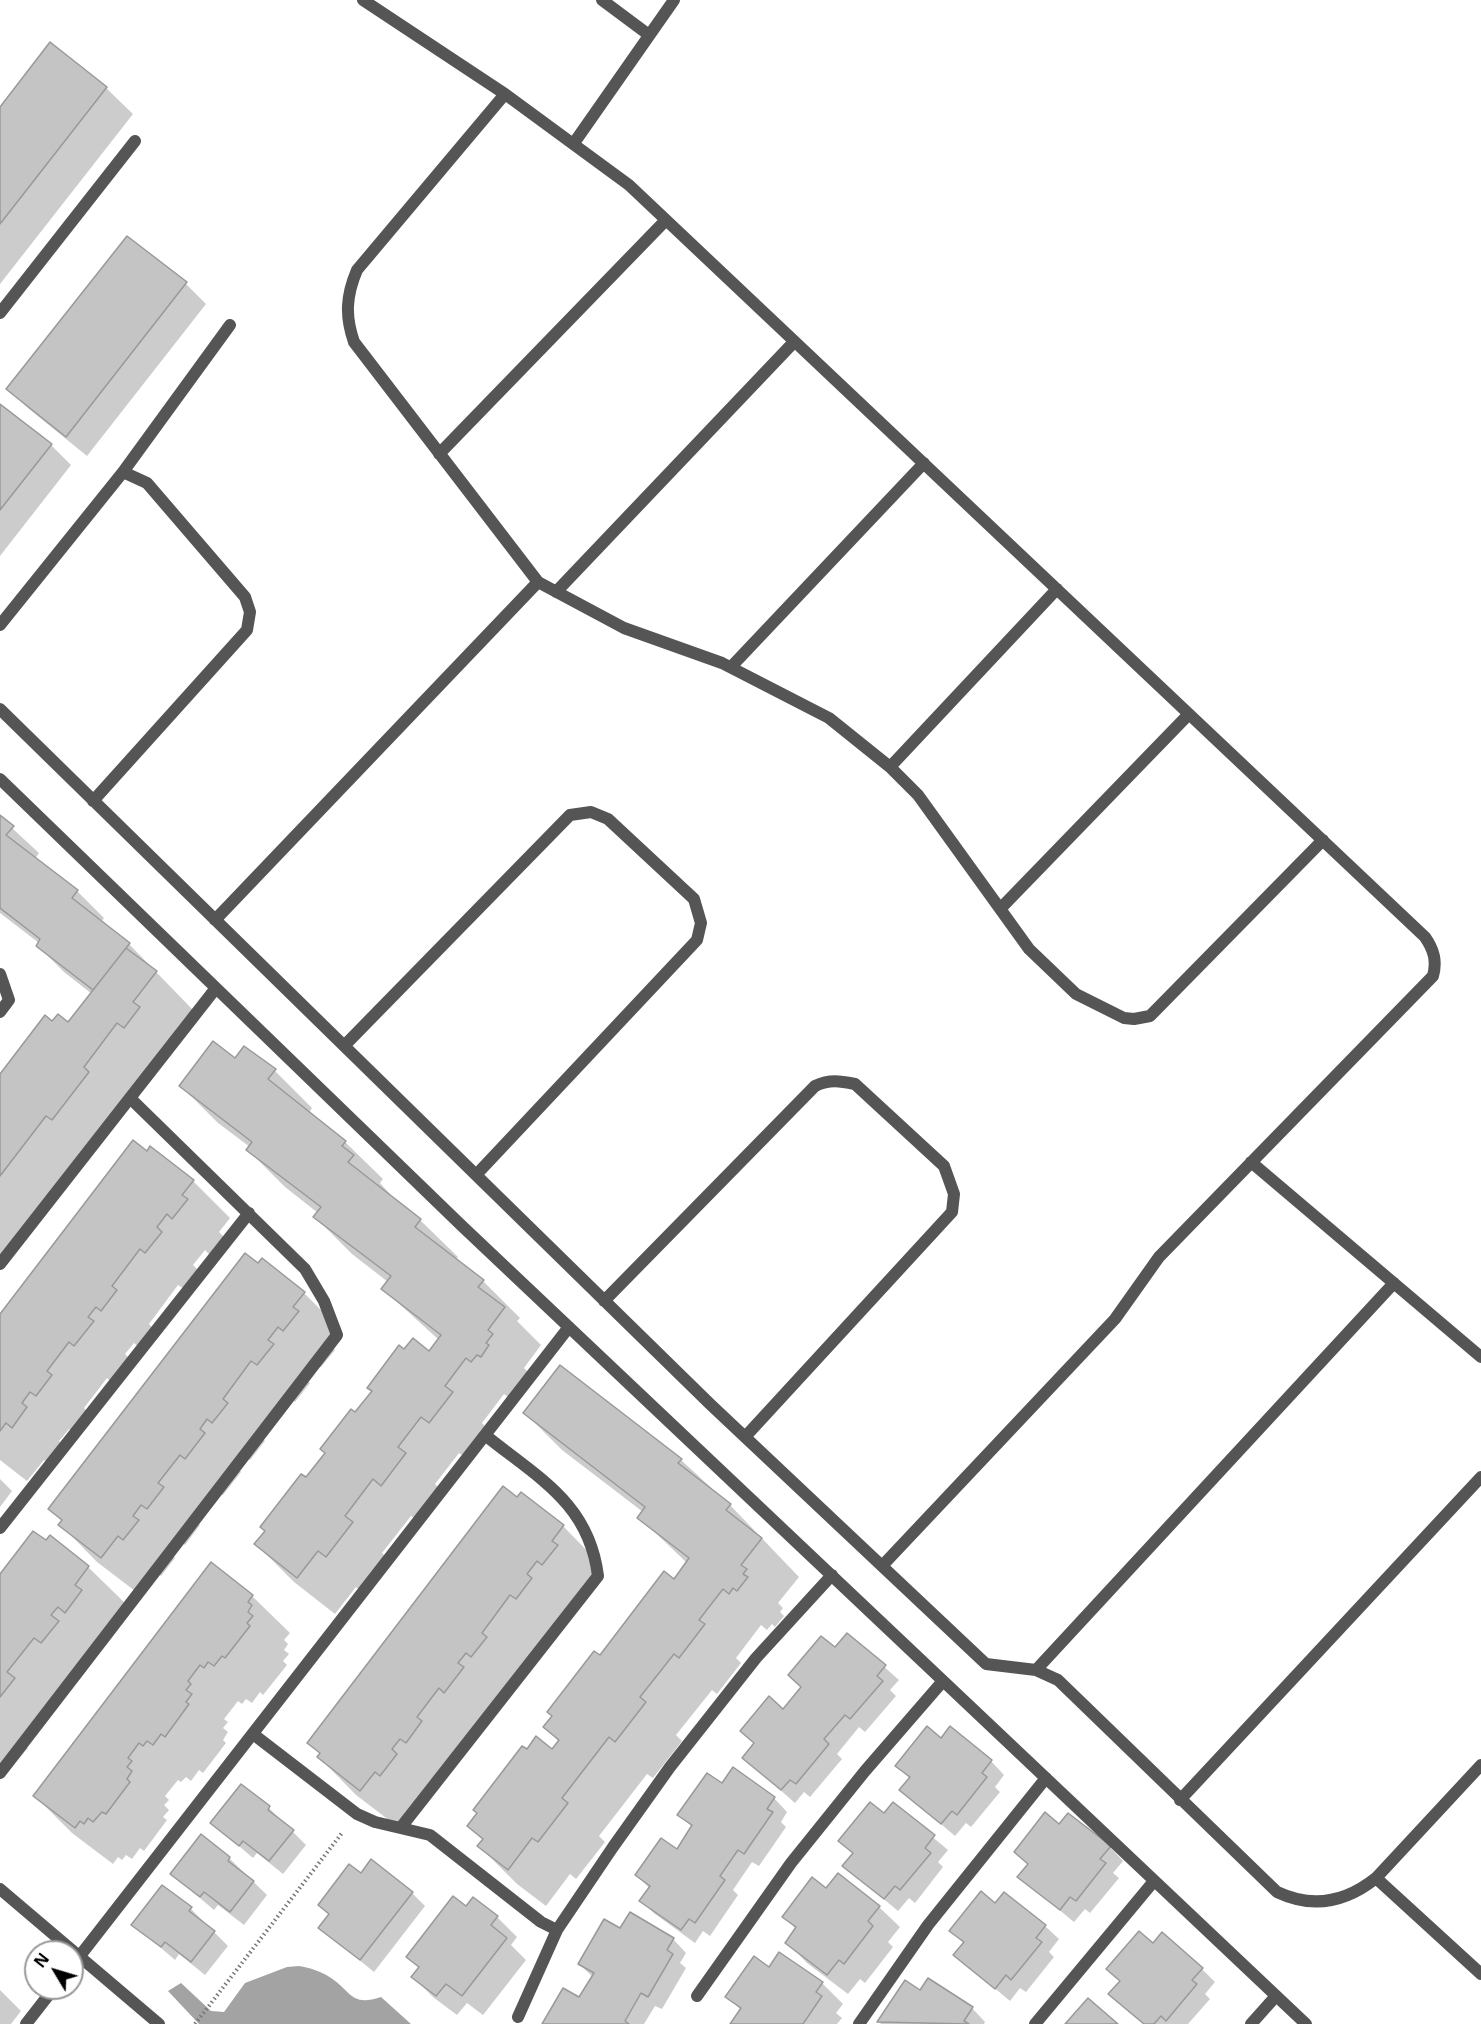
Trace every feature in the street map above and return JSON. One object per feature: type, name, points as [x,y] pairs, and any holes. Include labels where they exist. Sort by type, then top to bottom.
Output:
[{"type":"lane","points":[[363,0],[505,94],[629,185],[1323,840],[1425,937],[1432,947],[1435,967],[1433,976],[1159,1257],[1115,1319],[882,1566]]},
{"type":"lane","points":[[602,0],[649,35]]},
{"type":"lane","points":[[574,143],[674,0]]},
{"type":"lane","points":[[505,94],[357,270],[346,304],[348,324],[354,342],[538,582],[624,628],[674,644],[731,667],[829,718],[890,767],[918,795],[1029,949],[1076,994],[1124,1018],[1150,1016],[1323,840]]},
{"type":"lane","points":[[0,313],[135,141]]},
{"type":"lane","points":[[439,454],[666,220]]},
{"type":"lane","points":[[0,625],[123,472],[230,325]]},
{"type":"lane","points":[[556,592],[794,342]]},
{"type":"lane","points":[[731,667],[924,463]]},
{"type":"lane","points":[[93,801],[247,630],[249,622],[245,597],[147,483],[123,472]]},
{"type":"lane","points":[[215,920],[538,582]]},
{"type":"lane","points":[[890,767],[1058,590]]},
{"type":"lane","points":[[0,709],[604,1301],[986,1664],[1036,1670],[1058,1680],[1265,1883],[1291,1899],[1330,1902],[1347,1897],[1376,1878],[1481,1765]]},
{"type":"lane","points":[[1000,909],[1189,714]]},
{"type":"lane","points":[[0,779],[569,1327],[1306,2024]]},
{"type":"lane","points":[[344,1046],[570,815],[591,812],[609,819],[694,899],[701,923],[697,940],[476,1175]]},
{"type":"lane","points":[[0,974],[9,1000],[0,1012]]},
{"type":"lane","points":[[0,1264],[216,988]]},
{"type":"lane","points":[[604,1301],[815,1086],[825,1082],[836,1080],[855,1084],[944,1166],[954,1194],[952,1212],[745,1437]]},
{"type":"lane","points":[[0,1773],[337,1335],[324,1301],[305,1269],[130,1098]]},
{"type":"lane","points":[[1251,1162],[1481,1357]]},
{"type":"lane","points":[[0,1528],[249,1213]]},
{"type":"lane","points":[[1036,1670],[1394,1283]]},
{"type":"lane","points":[[84,1950],[569,1327]]},
{"type":"lane","points":[[402,1826],[598,1576],[590,1538],[569,1504],[485,1435]]},
{"type":"lane","points":[[1180,1800],[1481,1477]]},
{"type":"lane","points":[[518,2017],[557,1930],[678,1758],[756,1658],[831,1575]]},
{"type":"lane","points":[[697,1996],[791,1863],[865,1771],[943,1681]]},
{"type":"lane","points":[[253,1734],[357,1814],[382,1824],[402,1826],[430,1835],[541,1922],[557,1930]]},
{"type":"lane","points":[[859,2024],[928,1925],[1046,1778]]},
{"type":"lane","points":[[1376,1878],[1481,1974]]},
{"type":"lane","points":[[1035,2024],[1155,1881]]},
{"type":"lane","points":[[0,1889],[52,1940]]},
{"type":"lane","points":[[84,1969],[159,2024]]},
{"type":"lane","points":[[1251,2024],[1276,1996]]},
{"type":"lane","points":[[26,2024],[45,2000]]},
{"type":"path","points":[[195,2024],[357,1814]]},
{"type":"shaded area","points":[[299,1966],[327,1976],[358,1999],[371,2000],[381,1997],[411,2024],[199,2024],[168,1991],[181,1983],[211,2011],[224,2012],[245,1983],[287,1967]]},
{"type":"building","points":[[50,42],[107,87],[0,224],[0,107]]},
{"type":"building","points":[[127,236],[187,282],[66,437],[6,389]]},
{"type":"building","points":[[0,404],[52,444],[0,510]]},
{"type":"building","points":[[0,815],[14,826],[6,835],[78,890],[72,898],[130,943],[93,990],[36,946],[40,939],[0,908]]},
{"type":"building","points":[[126,948],[157,971],[133,1002],[140,1007],[124,1028],[117,1023],[84,1067],[89,1072],[52,1120],[46,1116],[0,1176],[0,1074],[45,1015],[52,1021],[58,1014],[68,1022]]},
{"type":"building","points":[[213,1041],[235,1058],[244,1046],[276,1069],[268,1079],[346,1141],[342,1146],[354,1155],[348,1162],[421,1219],[415,1227],[484,1280],[478,1287],[505,1307],[488,1330],[493,1334],[486,1343],[489,1345],[481,1357],[477,1355],[471,1362],[466,1358],[445,1386],[453,1392],[429,1423],[421,1417],[398,1447],[406,1453],[381,1486],[373,1479],[345,1516],[353,1522],[326,1557],[318,1551],[297,1578],[254,1544],[265,1531],[260,1527],[301,1474],[306,1477],[325,1453],[320,1449],[351,1409],[355,1412],[372,1391],[367,1388],[399,1345],[404,1349],[413,1338],[429,1351],[441,1335],[381,1289],[391,1276],[313,1217],[321,1207],[246,1150],[252,1142],[179,1086]]},
{"type":"building","points":[[133,1140],[147,1151],[150,1146],[194,1180],[182,1195],[188,1199],[172,1219],[167,1214],[157,1227],[162,1232],[145,1253],[140,1249],[112,1286],[117,1290],[101,1311],[96,1307],[88,1317],[94,1321],[74,1346],[69,1342],[47,1371],[52,1375],[36,1396],[30,1392],[22,1403],[27,1407],[12,1428],[6,1423],[0,1431],[0,1314]]},
{"type":"building","points":[[245,1253],[258,1263],[262,1258],[305,1292],[293,1307],[299,1311],[283,1331],[278,1327],[268,1340],[274,1344],[257,1365],[251,1361],[223,1399],[228,1403],[212,1423],[207,1419],[200,1429],[205,1433],[185,1459],[180,1455],[158,1483],[164,1487],[147,1509],[141,1505],[133,1516],[139,1520],[123,1540],[118,1536],[101,1558],[58,1525],[62,1520],[48,1509]]},
{"type":"building","points":[[560,1365],[682,1459],[678,1463],[731,1504],[726,1510],[762,1538],[741,1565],[747,1569],[743,1574],[748,1577],[737,1591],[733,1588],[729,1594],[723,1589],[699,1620],[705,1624],[679,1658],[674,1654],[640,1697],[646,1702],[615,1742],[609,1737],[562,1798],[568,1803],[538,1842],[532,1838],[508,1870],[477,1846],[483,1839],[467,1826],[477,1813],[473,1810],[522,1746],[527,1749],[536,1736],[552,1749],[559,1740],[543,1727],[552,1716],[547,1712],[594,1651],[600,1655],[664,1571],[674,1579],[689,1558],[637,1518],[645,1507],[523,1413]]},
{"type":"building","points":[[503,1486],[517,1497],[521,1492],[564,1525],[552,1541],[558,1545],[542,1565],[537,1561],[527,1574],[532,1578],[516,1599],[510,1595],[482,1633],[487,1637],[471,1657],[466,1653],[458,1663],[464,1667],[444,1693],[439,1688],[417,1717],[422,1721],[406,1743],[400,1739],[392,1749],[397,1754],[380,1776],[375,1772],[360,1791],[317,1757],[320,1753],[307,1743]]},
{"type":"building","points":[[33,1531],[46,1540],[50,1535],[89,1566],[75,1585],[82,1590],[65,1613],[58,1607],[51,1615],[59,1621],[41,1643],[34,1638],[7,1672],[15,1678],[0,1697],[0,1574]]},
{"type":"building","points":[[211,1562],[253,1595],[248,1602],[252,1605],[248,1612],[253,1616],[247,1623],[250,1626],[225,1658],[222,1656],[214,1666],[208,1662],[204,1668],[200,1665],[188,1681],[191,1684],[186,1690],[192,1694],[186,1702],[189,1704],[165,1737],[161,1734],[153,1745],[147,1741],[143,1746],[139,1743],[128,1758],[132,1761],[127,1767],[132,1771],[127,1779],[130,1782],[106,1814],[102,1812],[93,1822],[88,1818],[84,1824],[80,1821],[75,1828],[33,1796]]},
{"type":"building","points":[[847,1633],[886,1665],[877,1676],[883,1681],[850,1719],[845,1715],[824,1739],[829,1744],[796,1784],[790,1780],[781,1790],[742,1758],[754,1743],[740,1731],[769,1696],[783,1709],[801,1687],[788,1675],[821,1636],[835,1647]]},
{"type":"building","points":[[927,1726],[941,1738],[950,1726],[992,1760],[982,1773],[987,1777],[957,1815],[952,1811],[941,1824],[899,1790],[910,1777],[895,1766]]},
{"type":"building","points":[[733,1767],[775,1797],[767,1809],[773,1812],[744,1854],[738,1850],[720,1876],[725,1880],[695,1923],[689,1919],[681,1930],[639,1901],[650,1886],[635,1875],[661,1838],[677,1849],[692,1825],[677,1815],[707,1773],[722,1783]]},
{"type":"building","points":[[241,1784],[270,1806],[268,1810],[294,1830],[269,1861],[243,1841],[239,1846],[210,1823]]},
{"type":"building","points":[[870,1802],[884,1813],[893,1802],[935,1835],[925,1848],[931,1853],[900,1890],[895,1886],[884,1899],[842,1866],[853,1853],[838,1841]]},
{"type":"building","points":[[1045,1812],[1059,1824],[1068,1813],[1111,1846],[1100,1859],[1106,1863],[1076,1901],[1070,1897],[1060,1910],[1017,1877],[1028,1864],[1014,1852]]},
{"type":"building","points":[[201,1834],[230,1857],[228,1861],[254,1881],[230,1912],[204,1892],[200,1897],[170,1874]]},
{"type":"building","points":[[371,1859],[413,1892],[360,1960],[318,1928],[329,1914],[318,1905],[349,1864],[361,1873]]},
{"type":"building","points":[[838,1873],[880,1906],[868,1921],[873,1926],[844,1964],[839,1960],[827,1975],[785,1943],[796,1927],[782,1917],[812,1877],[826,1888]]},
{"type":"building","points":[[162,1885],[192,1907],[189,1911],[215,1931],[191,1962],[165,1942],[161,1947],[131,1925]]},
{"type":"building","points":[[981,1891],[995,1903],[1004,1892],[1046,1925],[1036,1938],[1042,1942],[1011,1980],[1006,1975],[995,1989],[953,1955],[964,1942],[949,1931]]},
{"type":"building","points":[[453,1896],[466,1906],[473,1897],[498,1916],[491,1925],[507,1938],[462,1996],[446,1984],[436,1996],[411,1977],[419,1967],[406,1957]]},
{"type":"building","points":[[630,1912],[674,1938],[667,1950],[673,1954],[648,1997],[641,1993],[625,2021],[629,2024],[542,2024],[563,1988],[579,1997],[594,1973],[578,1964],[604,1919],[620,1928]]},
{"type":"building","points":[[1139,1931],[1153,1943],[1162,1932],[1203,1968],[1192,1980],[1197,1984],[1166,2021],[1161,2016],[1154,2024],[1144,2024],[1108,1994],[1120,1981],[1106,1969]]},
{"type":"building","points":[[779,1952],[823,1982],[816,1992],[822,1996],[803,2024],[730,2024],[741,2008],[725,1997],[754,1956],[769,1967]]},
{"type":"building","points":[[928,1978],[973,2007],[964,2021],[969,2024],[877,2022],[905,1980],[920,1990]]},
{"type":"building","points":[[1088,1998],[1118,2024],[1065,2024]]}]
